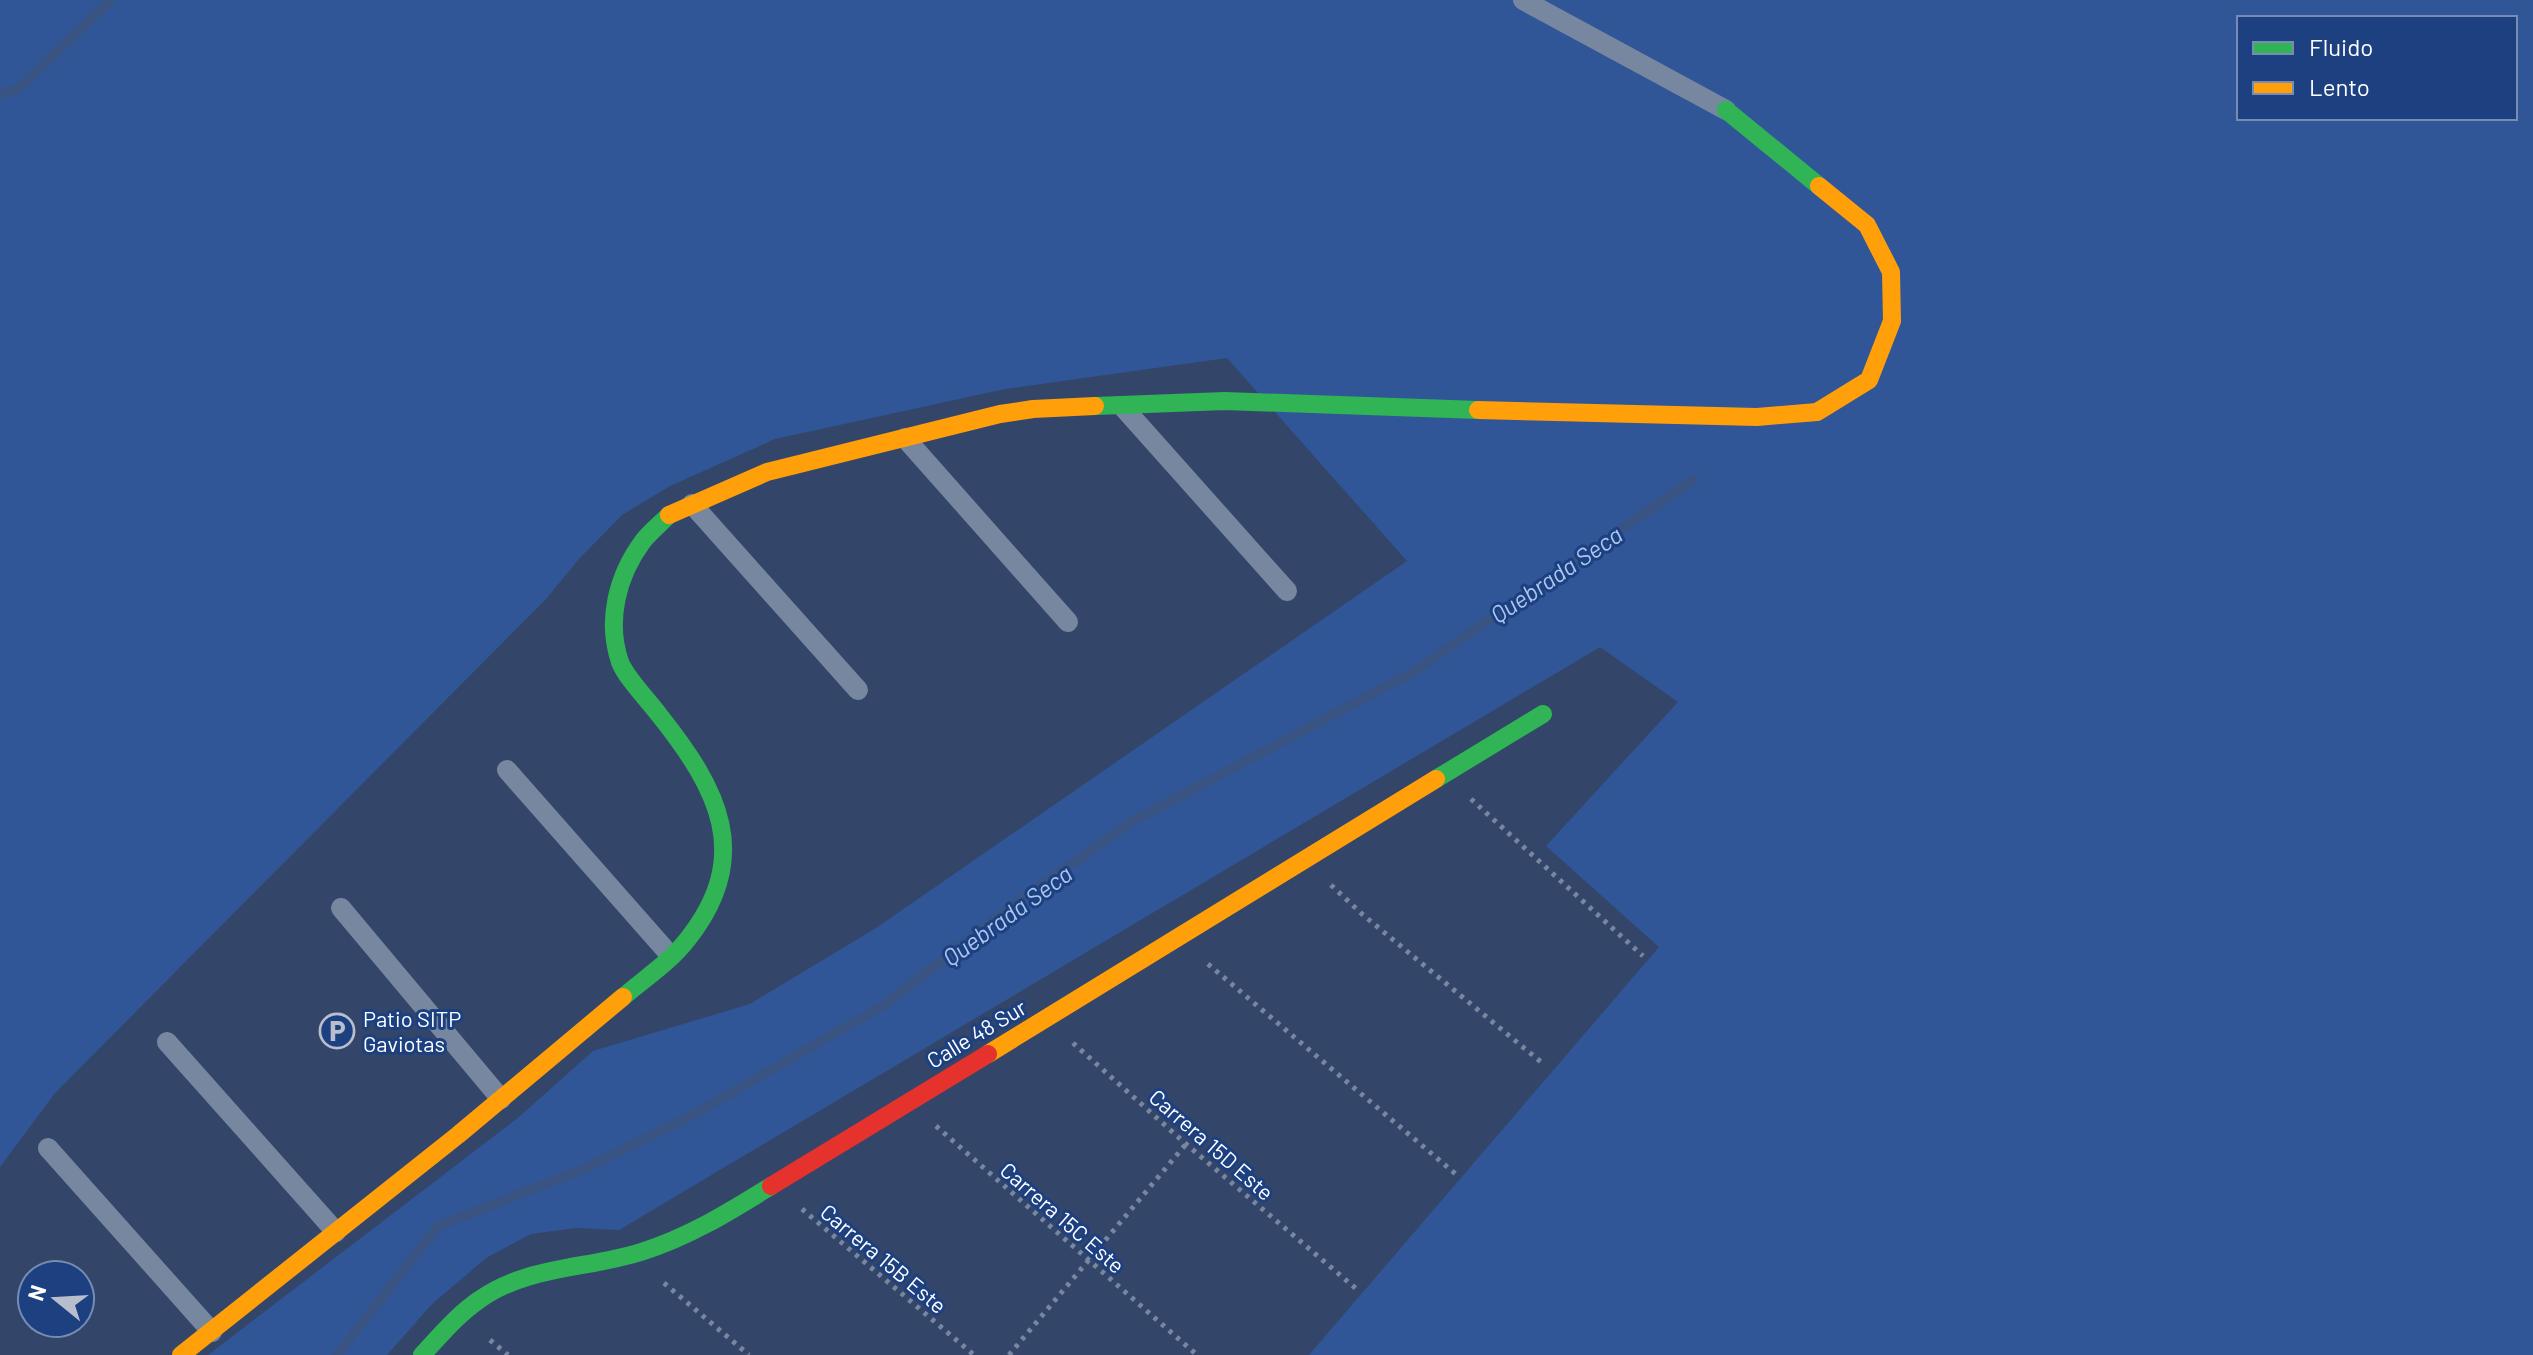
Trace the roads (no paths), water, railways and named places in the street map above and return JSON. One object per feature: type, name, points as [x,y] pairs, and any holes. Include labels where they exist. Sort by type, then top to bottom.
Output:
[{"type":"street","points":[[181,1355],[501,1099],[686,942],[707,910],[722,863],[722,825],[710,789],[691,755],[621,665],[612,617],[630,561],[644,539],[670,514],[767,472],[1000,414],[1033,409],[1225,401],[1757,417],[1817,412],[1869,380],[1892,321],[1891,272],[1867,225],[1726,110]]},
{"type":"street","name":"Calle 48 Sur","points":[[422,1355],[459,1315],[504,1285],[542,1272],[631,1255],[708,1225],[1543,714]]},
{"type":"lane","points":[[1523,0],[1726,110]]},
{"type":"lane","points":[[1122,406],[1287,591]]},
{"type":"lane","points":[[905,438],[1068,622]]},
{"type":"lane","points":[[692,504],[858,690]]},
{"type":"lane","points":[[507,770],[670,955]]},
{"type":"lane","points":[[341,908],[501,1099]]},
{"type":"lane","points":[[167,1042],[336,1232]]},
{"type":"lane","points":[[48,1148],[212,1332]]},
{"type":"waterway","points":[[0,94],[18,89],[111,0]]},
{"type":"waterway","name":"Quebrada Seca","points":[[337,1355],[438,1226],[586,1168],[689,1117],[884,1005],[1020,900],[1133,821],[1413,672],[1693,480]]},
{"type":"place","name":"Patio SITP Gaviotas","points":[[337,1031]]}]
